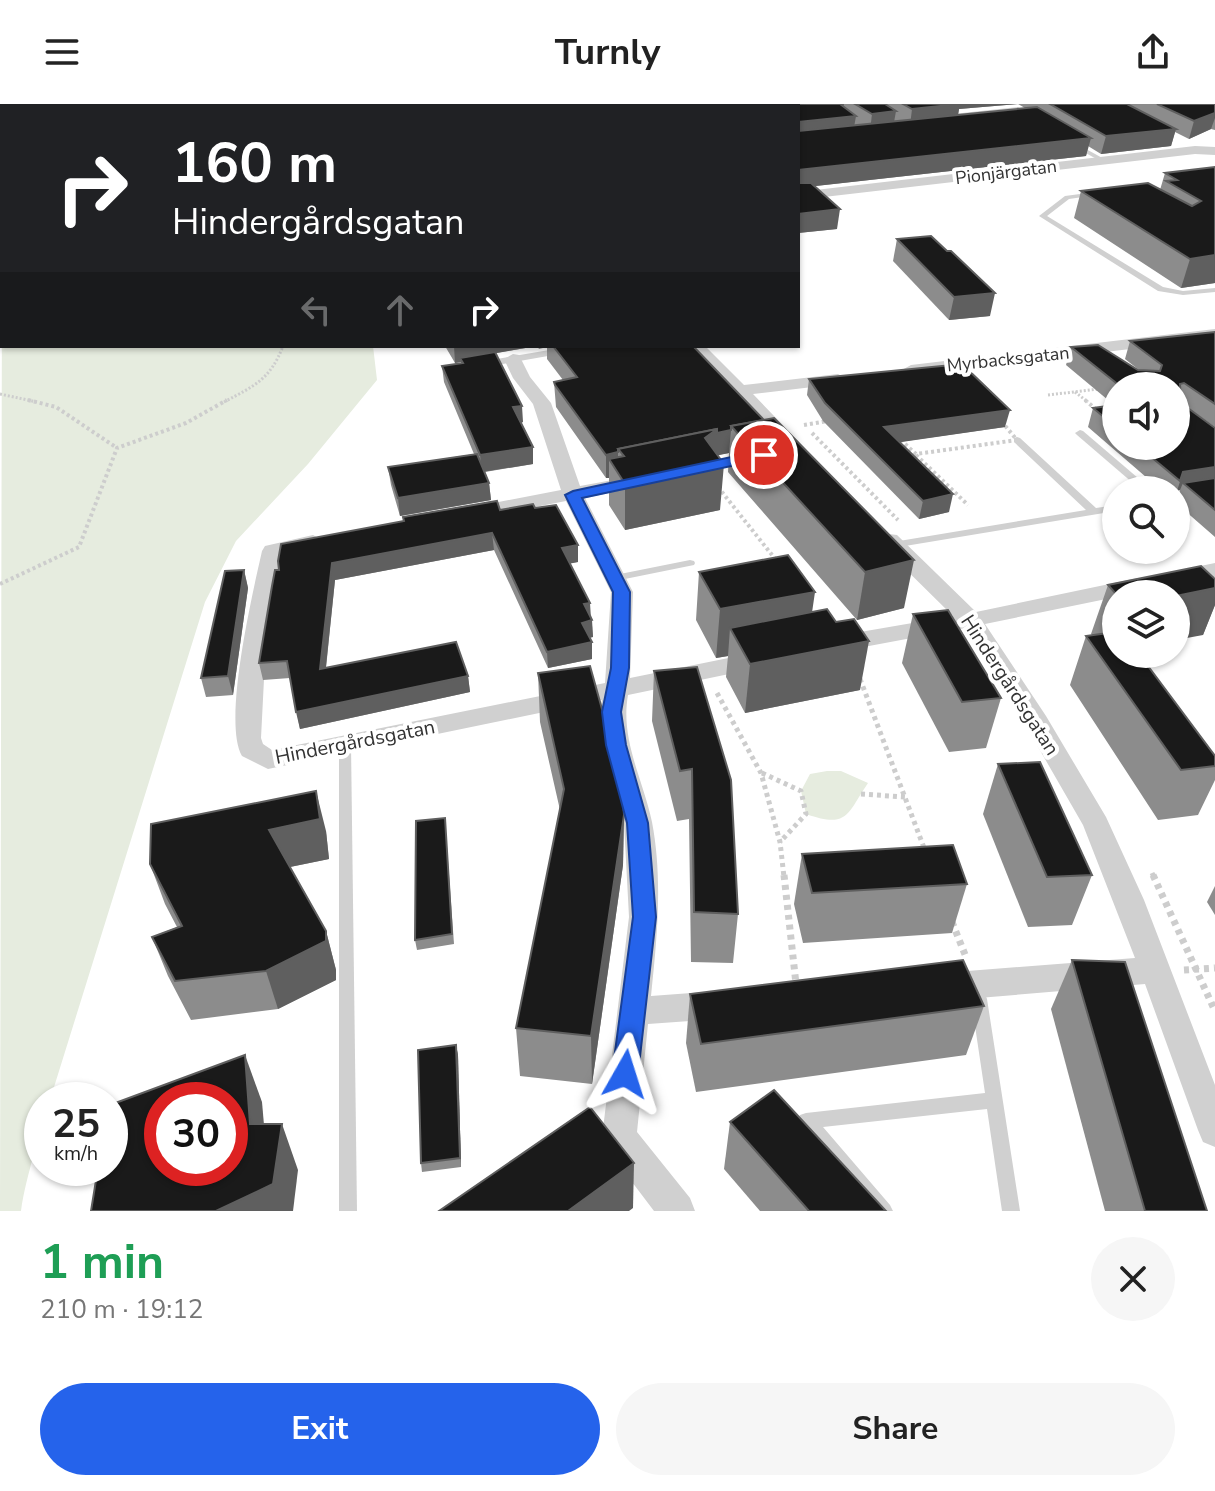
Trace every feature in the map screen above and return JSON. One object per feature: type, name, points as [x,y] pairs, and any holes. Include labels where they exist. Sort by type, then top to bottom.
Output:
[{"type":"street","points":[[1168,137],[1195,150]]},
{"type":"street","name":"Pionjärgatan","points":[[800,193],[1195,150],[1215,151]]},
{"type":"street","name":"Myrbacksgatan","points":[[888,372],[1215,334]]},
{"type":"street","points":[[698,348],[737,391],[801,444]]},
{"type":"street","name":"Myrbacksgatan","points":[[1089,351],[1126,372]]},
{"type":"street","points":[[513,359],[522,378],[542,403],[573,495],[622,592],[612,712],[616,745],[638,823],[644,917],[619,1137],[677,1211]]},
{"type":"street","points":[[737,391],[858,376]]},
{"type":"street","points":[[764,455],[801,444]]},
{"type":"street","points":[[452,517],[659,477]]},
{"type":"street","name":"Hindergårdsgatan","points":[[872,523],[906,542],[971,620],[1037,722],[1096,824],[1215,1130]]},
{"type":"street","name":"Hindergårdsgatan","points":[[332,537],[273,551],[254,640],[248,738],[251,749],[268,760],[781,655]]},
{"type":"street","points":[[812,649],[1215,570]]},
{"type":"street","points":[[917,989],[1155,970]]},
{"type":"street","points":[[631,1011],[798,998]]},
{"type":"lane","points":[[953,126],[971,124],[956,114],[1018,109],[1035,119],[1022,120]]},
{"type":"lane","points":[[1068,142],[1104,161]]},
{"type":"lane","points":[[1105,192],[1067,197],[1042,216],[1161,289],[1183,293],[1215,290]]},
{"type":"lane","points":[[469,367],[576,348]]},
{"type":"lane","points":[[1080,433],[1131,476]]},
{"type":"lane","points":[[1017,440],[1093,511]]},
{"type":"lane","points":[[906,542],[1102,510]]},
{"type":"lane","points":[[615,578],[690,563]]},
{"type":"lane","points":[[345,745],[348,1211]]},
{"type":"lane","points":[[976,984],[1011,1211]]},
{"type":"lane","points":[[884,1211],[806,1121],[995,1100]]},
{"type":"path","points":[[0,584],[79,547],[117,448],[186,423],[261,382],[275,367],[282,348]]},
{"type":"path","points":[[768,388],[801,444],[906,542]]},
{"type":"path","points":[[1048,395],[1102,388]]},
{"type":"path","points":[[1074,392],[1102,415]]},
{"type":"path","points":[[0,394],[56,407],[117,448]]},
{"type":"path","points":[[859,417],[986,403],[1017,440]]},
{"type":"path","points":[[873,415],[968,505]]},
{"type":"path","points":[[801,444],[831,421]]},
{"type":"path","points":[[916,454],[1017,440]]},
{"type":"path","points":[[713,481],[783,568]]},
{"type":"path","points":[[843,642],[872,706],[927,855]]},
{"type":"path","points":[[705,671],[761,773],[780,842],[798,998]]},
{"type":"path","points":[[761,773],[801,791],[806,814],[780,842]]},
{"type":"path","points":[[861,794],[905,797]]},
{"type":"path","points":[[1150,868],[1215,1011]]},
{"type":"path","points":[[949,912],[976,984]]},
{"type":"shaded area","points":[[2,348],[373,348],[377,380],[308,464],[236,541],[205,602],[56,1082],[24,1082],[25,1186],[21,1211],[0,1211]]},
{"type":"shaded area","points":[[841,771],[868,783],[850,810],[839,819],[806,814],[801,791],[810,774]]},
{"type":"building","points":[[800,104],[840,104],[856,116],[800,122]]},
{"type":"building","points":[[855,104],[885,104],[896,111],[872,114]]},
{"type":"building","points":[[903,104],[959,104],[912,109]]},
{"type":"building","points":[[1050,104],[1127,104],[1176,129],[1106,136]]},
{"type":"building","points":[[1157,104],[1215,104],[1215,113],[1194,121]]},
{"type":"building","points":[[1037,107],[1091,138],[800,170],[800,131]]},
{"type":"building","points":[[1215,167],[1215,255],[1190,259],[1081,191],[1148,183],[1192,206],[1201,201],[1166,181],[1177,180],[1165,173]]},
{"type":"building","points":[[800,183],[811,183],[840,209],[800,214]]},
{"type":"building","points":[[931,236],[995,293],[954,297],[897,239]]},
{"type":"building","points":[[1215,332],[1215,404],[1190,387],[1190,372],[1102,372],[1071,347],[1098,345],[1138,370],[1160,371],[1162,365],[1130,341]]},
{"type":"building","points":[[555,348],[695,348],[764,420],[731,426],[731,430],[717,433],[717,429],[618,449],[618,452],[606,455],[554,382],[577,377]]},
{"type":"building","points":[[495,352],[522,406],[513,407],[533,447],[480,455],[442,366],[463,363],[460,358]]},
{"type":"building","points":[[962,364],[1010,410],[884,427],[953,494],[923,501],[825,403],[809,379]]},
{"type":"building","points":[[1190,410],[1215,428],[1215,467],[1174,476],[1155,460],[1190,460]]},
{"type":"building","points":[[774,418],[914,560],[865,572],[731,426]]},
{"type":"building","points":[[717,429],[705,438],[724,464],[625,484],[609,459],[624,456],[618,449]]},
{"type":"building","points":[[477,454],[489,483],[398,498],[388,467]]},
{"type":"building","points":[[1215,478],[1215,510],[1190,489],[1190,482]]},
{"type":"building","points":[[497,501],[500,510],[533,504],[535,508],[556,505],[578,545],[562,548],[590,603],[584,604],[592,620],[582,623],[592,642],[547,652],[492,533],[332,563],[320,669],[456,642],[468,676],[296,712],[287,661],[259,663],[275,570],[279,570],[281,544],[404,521],[403,517]]},
{"type":"building","points":[[788,555],[815,592],[720,609],[699,572]]},
{"type":"building","points":[[1201,566],[1215,579],[1215,588],[1190,593],[1190,580],[1132,580]]},
{"type":"building","points":[[244,570],[228,676],[201,678],[225,571]]},
{"type":"building","points":[[827,609],[836,622],[854,619],[869,641],[750,664],[730,628]]},
{"type":"building","points":[[948,610],[1001,698],[962,702],[913,614]]},
{"type":"building","points":[[1102,634],[1102,659],[1086,636]]},
{"type":"building","points":[[590,666],[622,781],[624,815],[591,1036],[516,1028],[564,789],[538,673]]},
{"type":"building","points":[[697,667],[731,780],[738,914],[694,912],[692,769],[680,771],[654,671]]},
{"type":"building","points":[[1109,668],[1149,668],[1215,756],[1215,766],[1181,770]]},
{"type":"building","points":[[1040,762],[1092,875],[1047,877],[998,764]]},
{"type":"building","points":[[316,791],[320,819],[269,830],[326,931],[326,941],[266,971],[175,981],[152,937],[182,926],[150,864],[151,824]]},
{"type":"building","points":[[445,818],[452,934],[415,940],[416,821]]},
{"type":"building","points":[[953,845],[967,884],[812,893],[802,854]]},
{"type":"building","points":[[963,960],[984,1006],[701,1044],[690,994]]},
{"type":"building","points":[[1072,960],[1125,962],[1207,1211],[1145,1211]]},
{"type":"building","points":[[456,1045],[460,1158],[421,1163],[418,1050]]},
{"type":"building","points":[[245,1055],[247,1082],[172,1082]]},
{"type":"building","points":[[774,1090],[886,1211],[809,1211],[730,1122]]},
{"type":"building","points":[[144,1092],[144,1186],[248,1186],[248,1096],[250,1124],[282,1124],[273,1184],[216,1211],[91,1211],[95,1186],[128,1186],[128,1098]]},
{"type":"building","points":[[590,1107],[634,1163],[568,1211],[439,1211]]},
{"type":"route","points":[[625,1074],[644,917],[638,823],[616,745],[612,712],[620,668],[622,592],[573,495],[764,455]]}]
